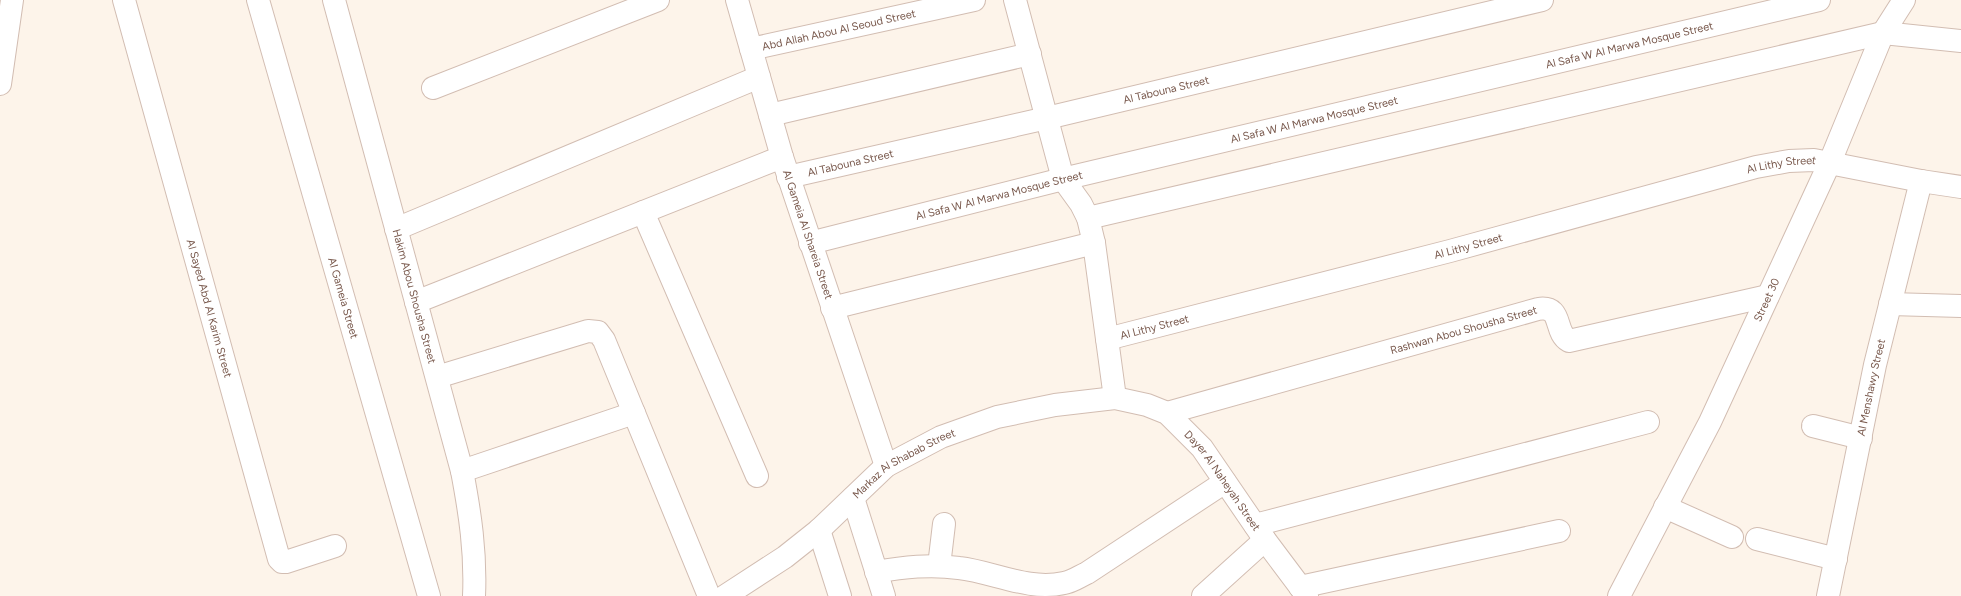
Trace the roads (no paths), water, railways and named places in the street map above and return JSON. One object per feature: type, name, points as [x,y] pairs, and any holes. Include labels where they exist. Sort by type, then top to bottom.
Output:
[{"type":"street","points":[[0,84],[12,0]]},
{"type":"street","name":"Al Sayed Abd Al Karim Street","points":[[124,0],[279,559],[282,562],[286,562],[335,546]]},
{"type":"street","name":"Al Gameia Street","points":[[258,0],[428,596]]},
{"type":"street","points":[[433,88],[658,0]]},
{"type":"street","name":"Al Gameia Al Shareia Street","points":[[737,0],[785,167],[886,466]]},
{"type":"street","name":"Abd Allah Abou Al Seoud Street","points":[[751,49],[974,0]]},
{"type":"street","points":[[1015,0],[1063,179],[1088,218],[1094,243],[1115,398]]},
{"type":"street","name":"Al Tabouna Street","points":[[416,302],[643,212],[785,167],[1047,118],[1542,0]]},
{"type":"street","name":"Al Safa W Al Marwa Mosque Street","points":[[810,243],[1063,179],[1819,0]]},
{"type":"street","name":"Street 30","points":[[1619,596],[1710,422],[1830,162],[1884,33],[1904,0]]},
{"type":"street","name":"Hakim Abou Shousha Street","points":[[341,2],[396,229],[462,471],[472,526],[475,573],[474,596]]},
{"type":"street","points":[[1088,218],[1884,33],[1961,41]]},
{"type":"street","points":[[770,115],[1030,54]]},
{"type":"street","points":[[396,229],[759,77]]},
{"type":"street","name":"Al Lithy Street","points":[[1107,339],[1450,251],[1756,167],[1789,161],[1830,162],[1921,181],[1961,186]]},
{"type":"street","name":"Al Menshawy Street","points":[[1828,596],[1875,365],[1921,181]]},
{"type":"street","points":[[643,212],[757,476]]},
{"type":"street","points":[[832,308],[1094,243]]},
{"type":"street","name":"Rashwan Abou Shousha Street","points":[[1167,413],[1538,309],[1545,308],[1552,310],[1565,338],[1573,340],[1768,296]]},
{"type":"street","points":[[1890,304],[1961,306]]},
{"type":"street","points":[[436,377],[588,331],[598,332],[604,340],[709,596]]},
{"type":"street","name":"Dayer Al Naheyah Street","points":[[1115,398],[1147,405],[1167,413],[1202,448],[1260,533],[1303,592]]},
{"type":"street","name":"Markaz Al Shabab Street","points":[[725,596],[785,557],[819,530],[886,466],[941,437],[997,417],[1056,405],[1115,398]]},
{"type":"street","points":[[462,471],[634,413]]},
{"type":"street","points":[[1203,596],[1260,533],[1648,422]]},
{"type":"street","points":[[1814,426],[1861,438]]},
{"type":"street","points":[[876,572],[900,567],[939,566],[988,573],[1017,582],[1050,585],[1065,583],[1087,573],[1225,482]]},
{"type":"street","points":[[853,498],[884,596]]},
{"type":"street","points":[[1666,507],[1732,537]]},
{"type":"street","points":[[939,566],[944,524]]},
{"type":"street","points":[[819,530],[840,596]]},
{"type":"street","points":[[1303,592],[1559,531]]},
{"type":"street","points":[[1757,539],[1836,559]]},
{"type":"street","points":[[1075,596],[1087,573]]}]
